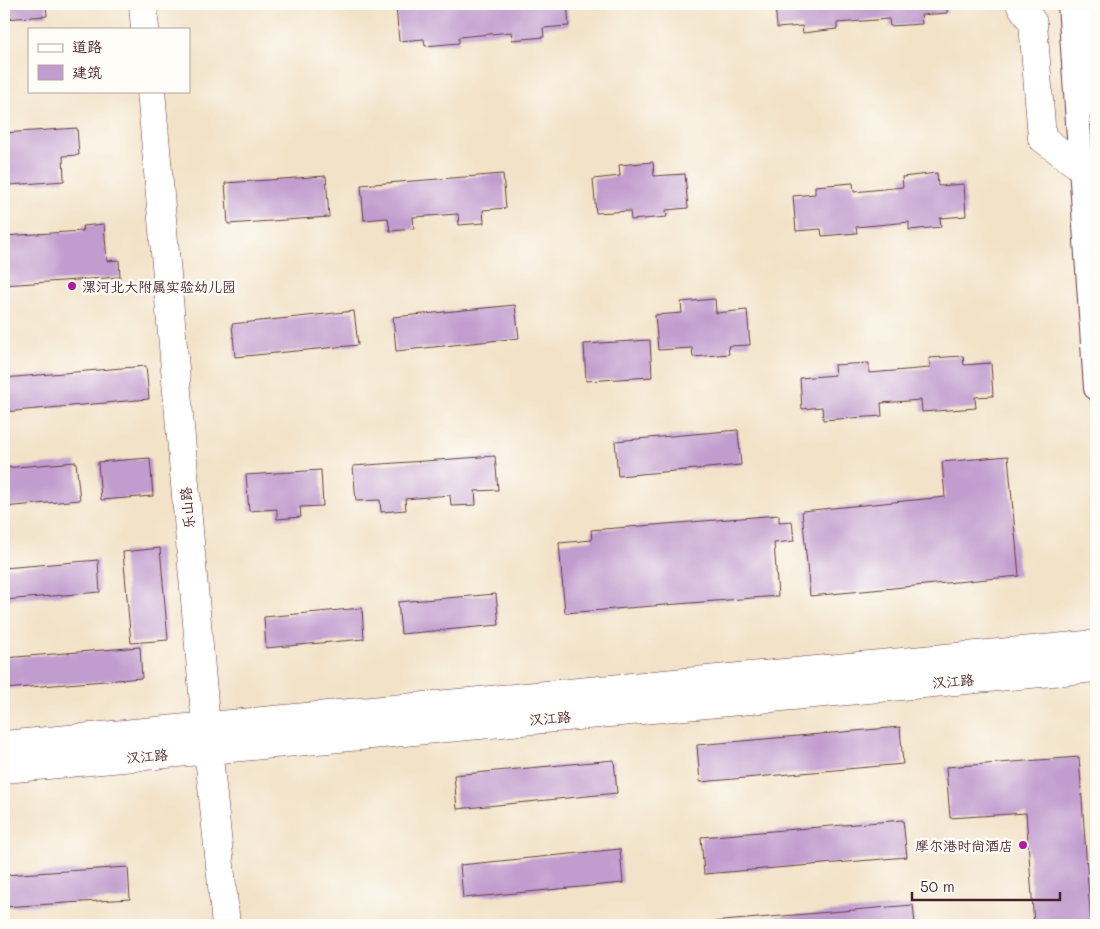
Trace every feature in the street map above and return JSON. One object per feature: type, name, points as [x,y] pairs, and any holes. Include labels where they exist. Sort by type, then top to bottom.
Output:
[{"type":"street","points":[[143,4],[145,28]]},
{"type":"street","points":[[1020,4],[1033,23],[1042,138],[1089,174]]},
{"type":"street","points":[[1070,4],[1089,174],[1096,388]]},
{"type":"street","points":[[1090,4],[1096,104]]},
{"type":"street","name":"乐山路","points":[[151,92],[226,925]]},
{"type":"street","name":"汉江路","points":[[4,769],[208,739],[1096,644]]},
{"type":"street","name":"汉江路","points":[[4,745],[208,739],[1096,668]]},
{"type":"building","points":[[4,4],[46,4],[47,16],[4,19]]},
{"type":"building","points":[[416,4],[567,4],[569,26],[543,28],[544,37],[512,40],[511,32],[459,37],[459,43],[425,46],[424,39],[399,41],[396,6]]},
{"type":"building","points":[[775,4],[947,4],[947,13],[921,15],[922,24],[890,26],[889,19],[837,23],[837,29],[803,33],[802,26],[777,28]]},
{"type":"building","points":[[77,128],[79,155],[63,156],[64,181],[10,185],[8,164],[4,165],[4,133]]},
{"type":"building","points":[[653,162],[654,176],[685,174],[688,208],[666,210],[667,217],[631,220],[630,211],[596,213],[593,179],[620,176],[619,165]]},
{"type":"building","points":[[937,173],[938,186],[964,184],[966,216],[940,218],[941,227],[909,230],[909,222],[856,227],[857,233],[822,236],[821,229],[796,231],[793,196],[815,194],[815,186],[853,183],[854,192],[903,187],[902,177]]},
{"type":"building","points":[[503,174],[506,208],[483,210],[484,223],[459,225],[458,214],[413,217],[414,229],[390,231],[388,218],[364,220],[361,185]]},
{"type":"building","points":[[326,176],[329,217],[228,224],[225,183]]},
{"type":"building","points":[[104,224],[107,261],[119,260],[120,277],[4,285],[4,236],[83,231],[82,226]]},
{"type":"building","points":[[715,299],[716,313],[747,310],[750,345],[728,346],[729,354],[693,357],[692,348],[658,350],[655,315],[682,313],[681,302]]},
{"type":"building","points":[[515,305],[519,338],[396,351],[393,317]]},
{"type":"building","points":[[354,311],[358,345],[235,357],[232,324]]},
{"type":"building","points":[[650,340],[652,377],[586,381],[584,344]]},
{"type":"building","points":[[963,356],[964,365],[991,363],[993,396],[975,397],[976,408],[922,412],[921,400],[881,403],[882,416],[823,420],[822,407],[802,409],[800,378],[835,375],[834,365],[869,363],[869,373],[930,368],[929,358]]},
{"type":"building","points":[[146,366],[149,399],[4,412],[4,378]]},
{"type":"building","points":[[738,430],[741,465],[618,476],[615,441]]},
{"type":"building","points":[[495,456],[498,490],[475,491],[476,505],[451,506],[450,495],[405,499],[406,510],[381,512],[380,500],[356,501],[353,466]]},
{"type":"building","points":[[1008,456],[1019,576],[810,596],[802,511],[945,497],[942,462]]},
{"type":"building","points":[[150,458],[153,496],[101,500],[98,462]]},
{"type":"building","points":[[76,462],[80,500],[4,507],[4,468]]},
{"type":"building","points":[[321,470],[323,506],[300,507],[301,517],[277,519],[277,509],[249,511],[246,475]]},
{"type":"building","points":[[779,515],[779,522],[792,521],[794,541],[774,543],[778,596],[565,613],[559,543],[592,540],[591,530]]},
{"type":"building","points":[[160,548],[168,640],[131,643],[123,552]]},
{"type":"building","points":[[98,560],[100,592],[4,600],[4,568]]},
{"type":"building","points":[[496,594],[499,625],[401,634],[398,602]]},
{"type":"building","points":[[362,608],[364,639],[266,648],[264,617]]},
{"type":"building","points":[[140,647],[142,678],[4,689],[4,658]]},
{"type":"building","points":[[900,727],[903,764],[700,782],[697,745]]},
{"type":"building","name":"摩尔港时尚酒店","points":[[1079,757],[1091,925],[1034,925],[1026,813],[950,818],[946,767]]},
{"type":"building","points":[[614,760],[617,793],[457,809],[454,775]]},
{"type":"building","points":[[903,820],[907,857],[704,874],[701,837]]},
{"type":"building","points":[[620,849],[623,883],[463,898],[460,865]]},
{"type":"building","points":[[128,867],[130,899],[4,907],[4,875]]},
{"type":"building","points":[[913,905],[915,925],[711,925],[711,922]]},
{"type":"place","name":"漯河北大附属实验幼儿园","points":[[72,286]]},
{"type":"place","name":"摩尔港时尚酒店","points":[[1023,845]]}]
